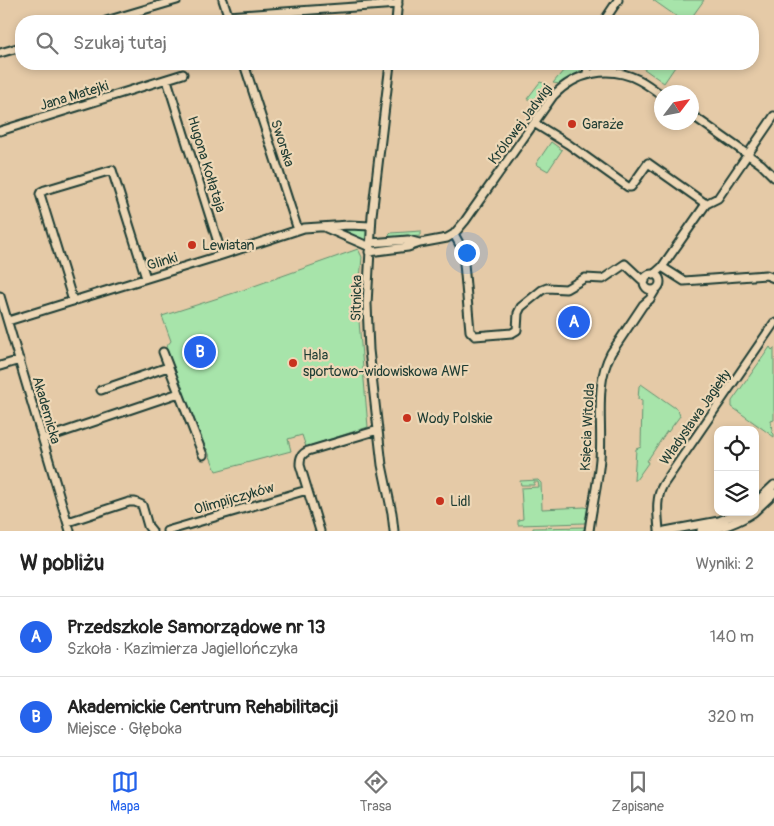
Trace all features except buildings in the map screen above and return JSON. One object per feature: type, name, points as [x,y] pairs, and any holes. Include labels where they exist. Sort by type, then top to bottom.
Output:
[{"type":"street","points":[[126,15],[177,0]]},
{"type":"street","points":[[223,0],[228,15]]},
{"type":"street","points":[[608,15],[618,0]]},
{"type":"street","points":[[269,15],[398,2],[397,15]]},
{"type":"street","points":[[0,53],[15,49]]},
{"type":"street","name":"Sworska","points":[[246,70],[298,230]]},
{"type":"street","name":"Sitnicka","points":[[389,70],[372,226],[367,304],[369,350],[382,465],[394,531]]},
{"type":"street","points":[[587,70],[587,74]]},
{"type":"street","points":[[615,70],[624,74]]},
{"type":"street","name":"Królowej Jadwigi","points":[[454,234],[558,91],[587,74],[597,72],[624,74],[639,80],[654,90]]},
{"type":"street","name":"Jana Matejki","points":[[0,131],[183,74]]},
{"type":"street","name":"Hugona Kołłątaja","points":[[168,80],[222,255]]},
{"type":"street","points":[[656,277],[706,204],[718,198],[774,116]]},
{"type":"street","points":[[699,120],[748,154],[774,177]]},
{"type":"street","points":[[534,123],[568,144],[628,187],[631,188],[648,163],[706,204]]},
{"type":"street","points":[[73,301],[40,194],[45,190],[112,170],[146,278]]},
{"type":"street","name":"Glinki","points":[[8,321],[304,228],[349,225],[372,226]]},
{"type":"street","points":[[323,226],[370,247],[408,247],[447,238],[454,234],[462,252],[470,331],[475,336],[512,333],[516,330],[518,312],[521,307],[547,288],[566,289],[583,278],[603,279],[625,264],[644,280],[645,285],[652,289],[660,283],[656,277],[648,276],[644,280]]},
{"type":"street","points":[[662,267],[684,282],[766,275],[774,278]]},
{"type":"street","name":"Księcia Witolda","points":[[589,531],[600,458],[602,374],[611,352],[652,289]]},
{"type":"street","name":"Akademicka","points":[[0,296],[70,531]]},
{"type":"street","name":"Władysława Jagiełły","points":[[658,531],[658,501],[663,485],[774,323]]},
{"type":"street","points":[[163,352],[203,455]]},
{"type":"street","points":[[0,366],[20,360]]},
{"type":"street","points":[[101,390],[168,367]]},
{"type":"street","points":[[43,439],[179,393]]},
{"type":"street","points":[[320,531],[300,464],[302,455],[308,451],[378,430]]},
{"type":"street","points":[[759,504],[774,485]]},
{"type":"street","name":"Olimpijczyków","points":[[167,531],[308,490]]},
{"type":"street","points":[[759,504],[774,494]]},
{"type":"street","points":[[759,504],[774,498]]},
{"type":"street","points":[[68,522],[129,502],[135,502],[142,505],[148,526],[152,531]]},
{"type":"street","points":[[730,526],[738,516]]},
{"type":"street","points":[[701,531],[730,526],[747,516]]},
{"type":"street","points":[[665,531],[710,524],[730,526]]},
{"type":"street","points":[[711,530],[720,531]]},
{"type":"green space","points":[[653,0],[704,0],[693,15],[674,15]]},
{"type":"green space","points":[[564,70],[581,70],[560,84],[553,83]]},
{"type":"green space","points":[[646,70],[673,70],[664,83]]},
{"type":"green space","points":[[540,82],[549,85],[540,99],[527,99]]},
{"type":"green space","points":[[551,142],[562,150],[548,171],[536,164]]},
{"type":"green space","points":[[362,229],[368,233],[367,239],[362,240],[341,230]]},
{"type":"green space","points":[[421,231],[420,236],[389,239],[391,233]]},
{"type":"green space","points":[[358,249],[362,257],[359,321],[368,427],[306,447],[302,435],[288,439],[291,451],[216,471],[166,347],[171,341],[162,316],[240,291]]},
{"type":"green space","points":[[770,347],[772,350],[774,348],[774,420],[771,421],[774,437],[732,407],[732,401]]},
{"type":"green space","points":[[641,384],[678,410],[680,416],[667,431],[647,461],[648,463],[636,480],[634,480],[636,449],[641,447],[642,400],[638,399],[639,386]]},
{"type":"green space","points":[[538,480],[541,483],[542,509],[585,507],[588,508],[585,523],[518,525],[518,520],[523,519],[521,488],[539,487],[538,482],[534,482],[534,485],[521,485],[520,481]]},
{"type":"green space","points":[[586,527],[580,531],[533,531],[533,528]]},
{"type":"place","name":"Garaże","points":[[572,124]]},
{"type":"place","name":"Lewiatan","points":[[192,245]]},
{"type":"place","name":"Przedszkole Samorządowe nr 13","points":[[574,322]]},
{"type":"place","name":"Akademickie Centrum Rehabilitacji","points":[[200,352]]},
{"type":"place","name":"Hala sportowo-widowiskowa AWF","points":[[293,363]]},
{"type":"place","name":"Wody Polskie","points":[[407,418]]},
{"type":"place","name":"Lidl","points":[[440,501]]}]
